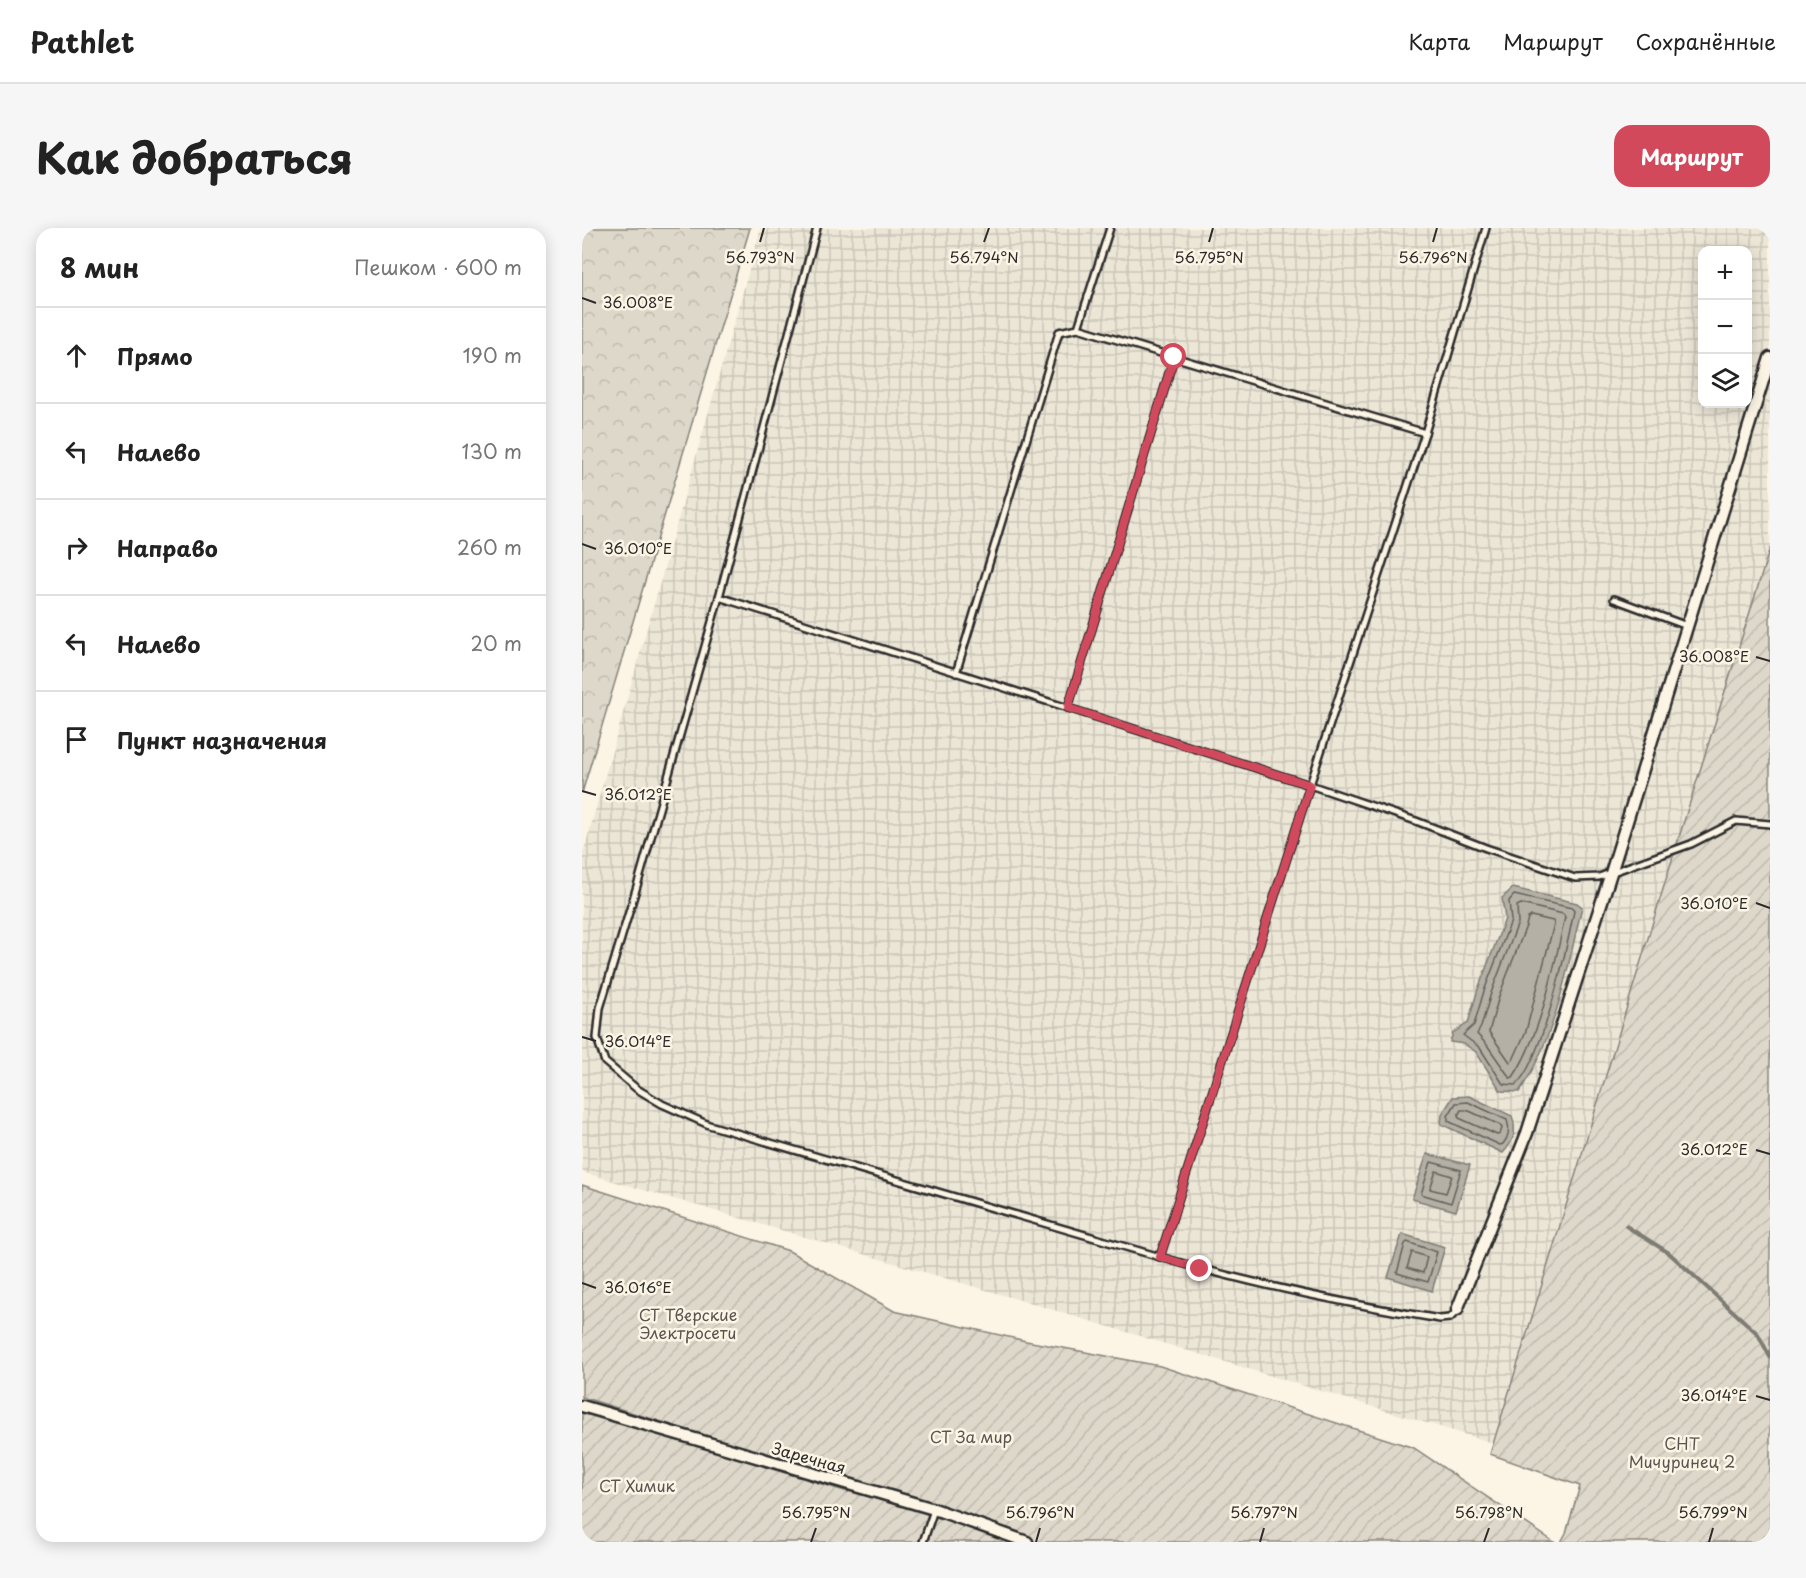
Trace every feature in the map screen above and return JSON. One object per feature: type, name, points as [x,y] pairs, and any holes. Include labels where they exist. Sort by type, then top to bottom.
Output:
[{"type":"street","points":[[1457,1310],[1527,1132],[1611,873],[1770,358]]},
{"type":"street","name":"Заречная","points":[[582,1406],[934,1509],[1027,1542]]},
{"type":"lane","points":[[817,228],[719,597],[600,1008],[597,1038],[606,1062],[646,1094],[709,1125],[1200,1269],[1368,1307],[1440,1319],[1450,1318],[1457,1310]]},
{"type":"lane","points":[[1078,328],[1110,228]]},
{"type":"lane","points":[[1160,1257],[1425,433],[1486,228]]},
{"type":"lane","points":[[956,673],[1059,332],[1078,328],[1425,433]]},
{"type":"lane","points":[[1068,708],[1174,357]]},
{"type":"lane","points":[[719,597],[1310,785],[1575,878],[1599,877],[1611,873],[1691,844],[1736,821],[1770,824]]},
{"type":"lane","points":[[1614,599],[1687,626]]},
{"type":"lane","points":[[923,1542],[934,1509]]},
{"type":"shaded area","points":[[761,228],[1770,228],[1770,548],[1493,1443],[1027,1302],[582,1172],[582,857]]},
{"type":"green space","points":[[585,228],[750,228],[582,793],[582,237]]},
{"type":"green space","name":"СНТ Мичуринец 2","points":[[1770,548],[1770,1542],[1561,1542],[1566,1533],[1580,1486],[1490,1454]]},
{"type":"green space","points":[[582,1185],[789,1251],[894,1311],[1026,1341],[1160,1366],[1414,1448],[1554,1542],[582,1542],[582,1411],[848,1492],[851,1481],[582,1397]]},
{"type":"water","points":[[1513,888],[1577,903],[1582,907],[1551,1026],[1532,1071],[1519,1092],[1501,1091],[1476,1052],[1464,1044],[1450,1042],[1453,1033],[1468,1023],[1478,989],[1505,919],[1502,898]]},
{"type":"water","points":[[1469,1096],[1512,1116],[1514,1136],[1503,1153],[1441,1124],[1442,1114],[1453,1097]]},
{"type":"water","points":[[1427,1154],[1470,1165],[1456,1211],[1412,1199]]},
{"type":"water","points":[[1402,1234],[1445,1247],[1432,1291],[1388,1277]]},
{"type":"waterway","points":[[1626,1226],[1669,1253],[1758,1334],[1770,1357]]},
{"type":"route","points":[[1174,357],[1068,708],[1310,785],[1160,1257],[1200,1269]]},
{"type":"park label","name":"СТ Тверские Электросети","points":[[688,1324]]},
{"type":"park label","name":"СТ За мир","points":[[971,1437]]},
{"type":"park label","name":"СТ Химик","points":[[637,1486]]}]
